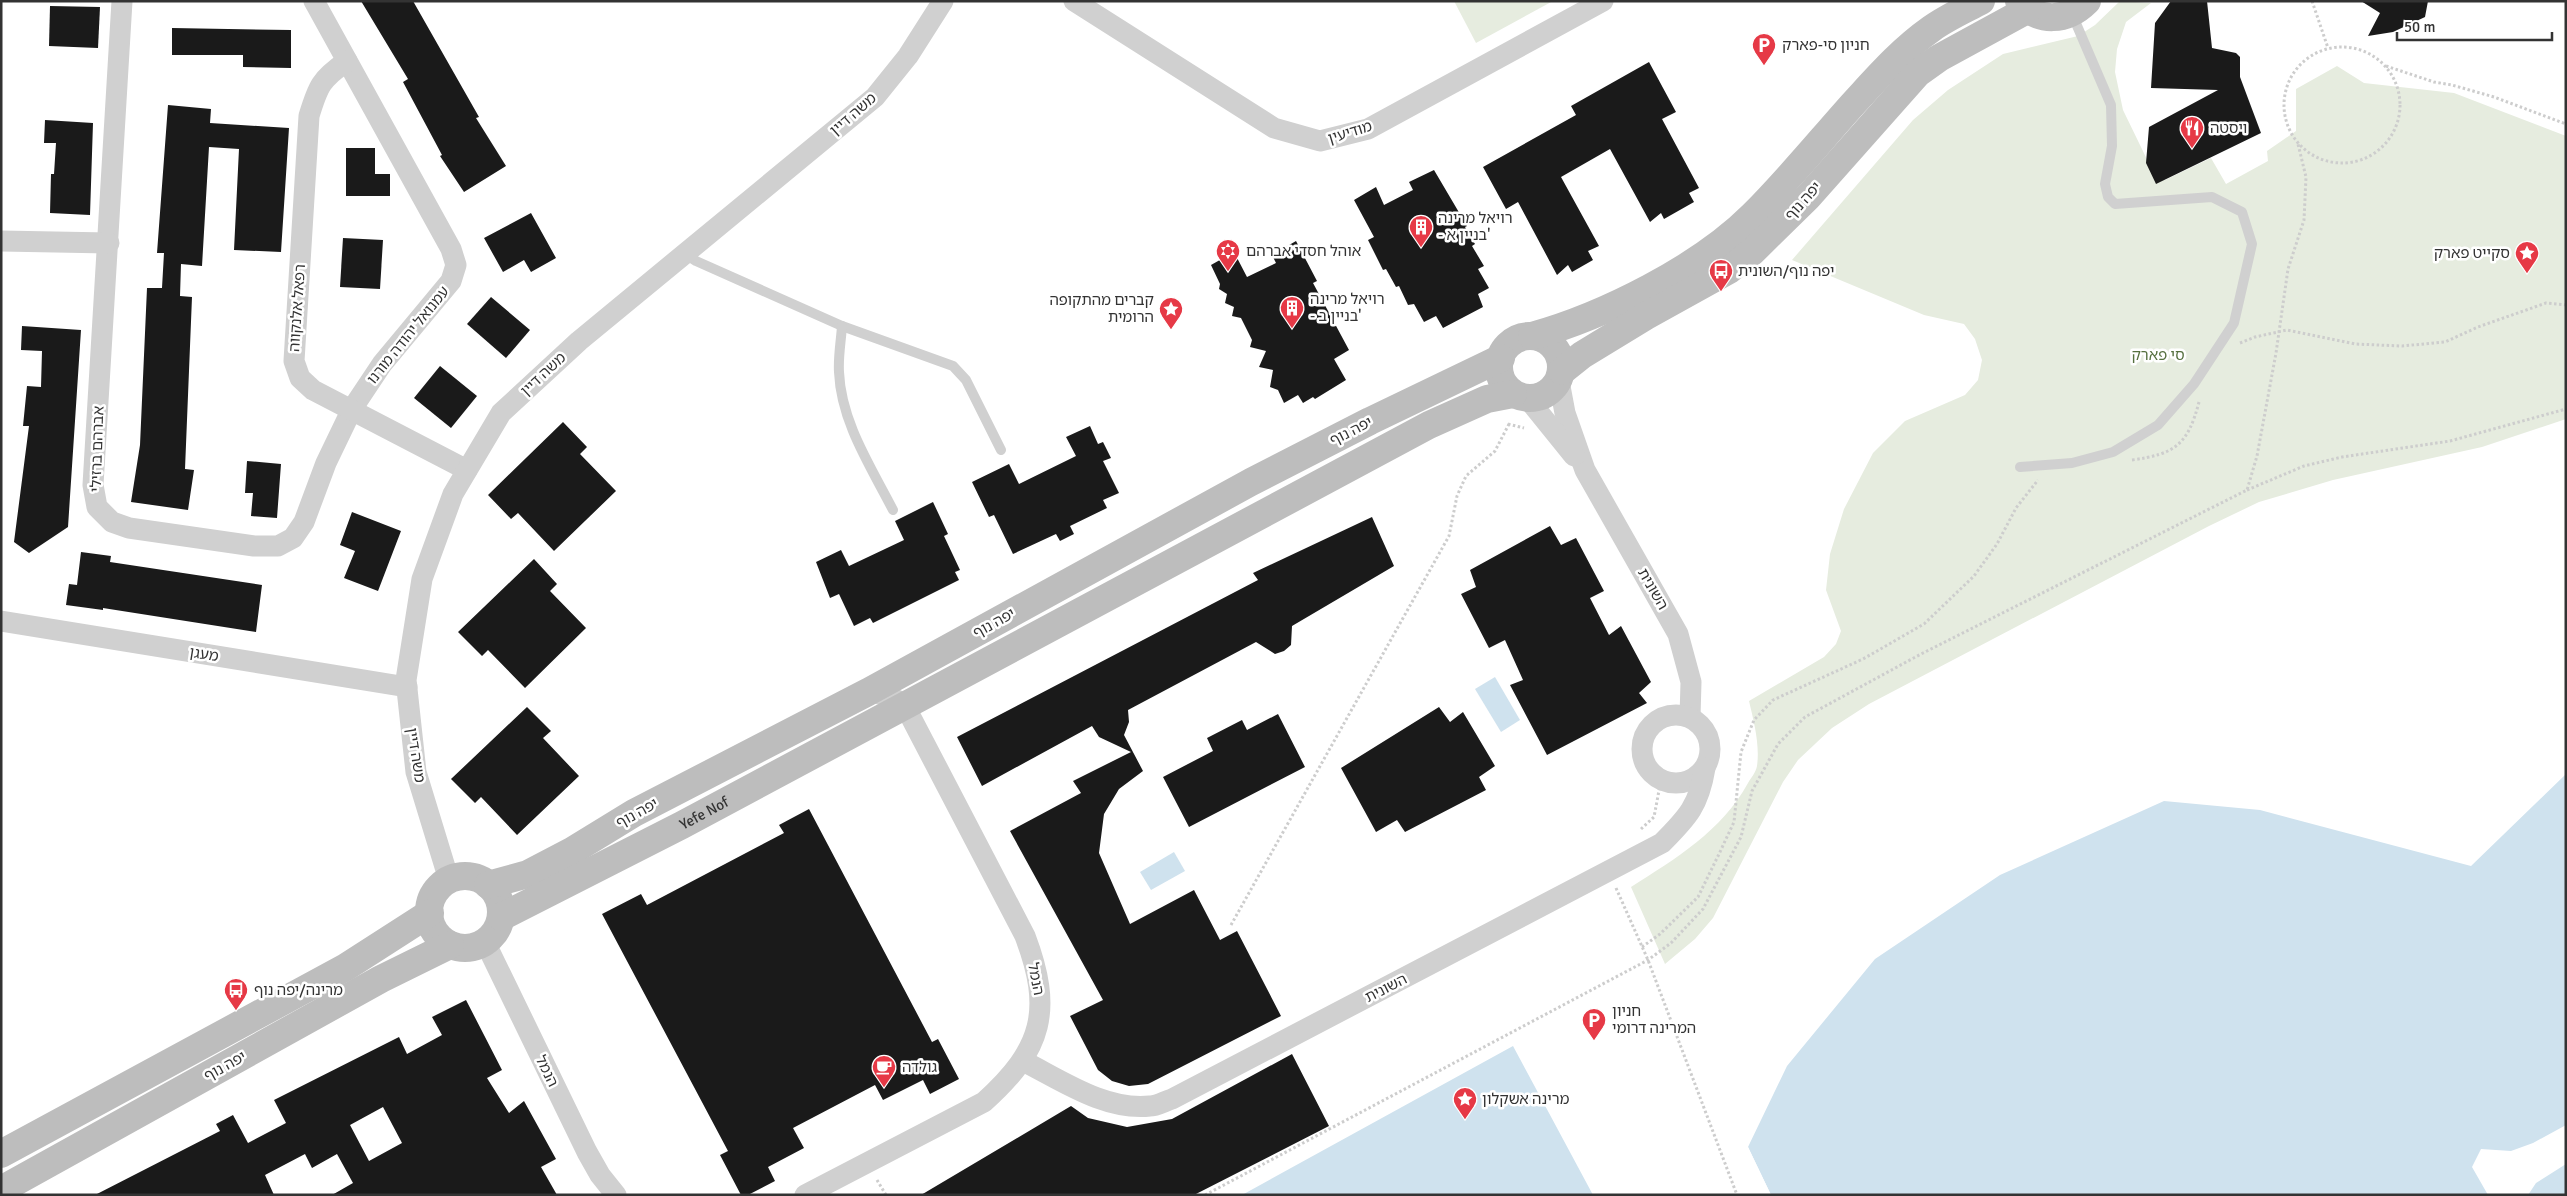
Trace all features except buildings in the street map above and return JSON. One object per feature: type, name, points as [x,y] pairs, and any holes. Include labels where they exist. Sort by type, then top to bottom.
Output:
[{"type":"main road","name":"יפה נוף","points":[[1532,336],[1569,325],[1607,309],[1689,266],[1726,240],[1788,178],[1880,72],[1932,28],[1980,1]]},
{"type":"main road","name":"יפה נוף","points":[[1560,376],[1582,355],[1646,316],[1729,270],[1752,252],[1808,197],[1918,73],[1939,58],[2023,5],[2040,16],[2053,18],[2080,7]]},
{"type":"main road","points":[[1532,336],[1542,338],[1557,351],[1560,376],[1544,396],[1521,396],[1501,378],[1500,358],[1505,349],[1512,342],[1522,337],[1532,336]]},
{"type":"main road","name":"יפה נוף","points":[[488,885],[537,869],[572,851],[634,813],[868,692],[1251,482],[1370,421],[1500,358]]},
{"type":"main road","name":"יפה נוף","points":[[905,706],[1428,425],[1487,400],[1521,396]]},
{"type":"main road","name":"Yefe Nof","points":[[501,917],[682,825],[905,706]]},
{"type":"main road","points":[[450,945],[436,932],[430,913],[434,894],[449,880],[469,877],[488,885],[499,899],[501,917],[493,936],[485,942]]},
{"type":"main road","name":"יפה נוף","points":[[1,1154],[346,967],[430,913]]},
{"type":"main road","name":"יפה נוף","points":[[1,1190],[381,979],[450,945],[468,948],[485,942]]},
{"type":"street","name":"אברהם ברזילי","points":[[122,1],[94,485],[97,507],[112,522],[129,528],[184,537],[254,546],[278,546],[293,538]]},
{"type":"street","name":"עמנואל יהודה מורנו","points":[[293,538],[304,522],[326,463],[352,409],[382,364],[441,295],[451,281],[456,265],[451,249],[314,1]]},
{"type":"street","name":"משה דיין","points":[[449,880],[416,772],[406,680],[422,579],[453,494],[501,413],[579,341],[875,97],[908,56],[943,1]]},
{"type":"street","name":"מודיעין","points":[[1074,1],[1274,128],[1320,141],[1368,129],[1603,1]]},
{"type":"street","name":"רפאל אלנקווה","points":[[347,61],[330,72],[317,89],[309,116],[294,361],[300,378],[313,390],[467,470]]},
{"type":"street","points":[[1,240],[108,243]]},
{"type":"street","name":"השונית","points":[[1023,1061],[1094,1096],[1121,1106],[1150,1106],[1172,1099],[1610,872],[1662,843],[1684,822],[1701,793],[1705,768],[1710,759],[1709,739],[1698,722],[1690,717],[1691,682],[1678,634],[1585,470],[1565,413],[1560,376]]},
{"type":"street","name":"השונית","points":[[1521,396],[1585,470]]},
{"type":"street","name":"מעגן","points":[[1,621],[407,687]]},
{"type":"street","points":[[868,692],[891,696],[905,706]]},
{"type":"street","name":"הנמל","points":[[805,1195],[984,1102],[1006,1083],[1023,1061],[1034,1039],[1041,1013],[1041,989],[1036,967],[1025,936],[905,706]]},
{"type":"street","points":[[1690,717],[1678,714],[1666,716],[1656,721],[1648,729],[1643,740],[1642,752],[1644,763],[1651,773],[1661,780],[1670,783],[1690,781],[1705,768]]},
{"type":"street","name":"הנמל","points":[[485,942],[587,1152],[600,1175],[616,1195]]},
{"type":"lane","points":[[2020,467],[2072,463],[2113,452],[2158,425],[2194,384],[2234,323],[2252,244],[2242,212],[2212,197],[2115,204],[2108,197],[2105,184],[2112,146],[2111,105],[2080,7]]},
{"type":"lane","points":[[684,253],[696,261],[842,326],[953,366],[966,380],[1001,450]]},
{"type":"lane","points":[[842,326],[839,372],[846,407],[858,443],[893,510]]},
{"type":"path","points":[[2312,1],[2328,48]]},
{"type":"path","points":[[2344,46],[2359,49],[2374,56],[2386,66],[2396,82],[2400,99],[2399,117],[2392,134],[2381,148],[2366,158],[2348,163],[2330,162],[2312,155],[2298,144],[2287,127],[2283,107],[2286,87],[2295,69],[2310,56],[2328,48],[2344,46]]},
{"type":"path","points":[[2386,66],[2434,82],[2494,97],[2566,124]]},
{"type":"path","points":[[2247,490],[2257,456],[2288,269],[2304,220],[2306,177],[2298,144]]},
{"type":"path","points":[[2239,344],[2255,336],[2287,330],[2355,344],[2402,346],[2445,342],[2478,327],[2546,303],[2566,305]]},
{"type":"path","points":[[2127,460],[2143,458],[2178,447],[2193,425],[2200,400]]},
{"type":"path","points":[[1205,1195],[1648,960],[1671,943],[1703,909],[1741,837],[1752,791],[1778,744],[1805,717],[1921,654],[2247,490],[2304,466],[2342,457],[2450,440],[2566,408]]},
{"type":"path","points":[[1231,925],[1448,536],[1457,496],[1466,476],[1495,451],[1509,424]]},
{"type":"path","points":[[1642,947],[1660,934],[1698,898],[1720,854],[1734,822],[1741,752],[1754,720],[1774,700],[1863,659],[1924,624],[1974,576],[1997,544],[2016,508],[2038,479],[2047,477]]},
{"type":"path","points":[[1639,830],[1654,818],[1661,780]]},
{"type":"path","points":[[1610,872],[1648,960],[1737,1195]]},
{"type":"path","points":[[883,1190],[886,1195]]},
{"type":"green space","points":[[1454,1],[1553,1],[1476,43]]},
{"type":"green space","name":"סי פארק","points":[[2120,1],[2151,3],[2126,22],[2117,49],[2115,72],[2123,110],[2156,178],[2165,180],[2211,158],[2226,184],[2268,161],[2267,151],[2296,131],[2296,89],[2337,66],[2364,83],[2454,93],[2566,136],[2566,419],[2482,447],[2333,480],[2259,502],[2209,526],[1869,704],[1832,728],[1798,760],[1783,782],[1713,918],[1695,939],[1665,964],[1631,887],[1664,866],[1711,830],[1737,800],[1756,770],[1758,758],[1755,725],[1749,701],[1824,657],[1836,644],[1841,631],[1826,590],[1830,554],[1844,509],[1873,453],[1905,421],[1965,395],[1978,380],[1982,360],[1975,339],[1964,324],[1924,315],[1792,260],[1913,120],[1948,90],[2003,54],[2078,36],[2095,25]]},
{"type":"water","points":[[1495,677],[1520,720],[1501,732],[1475,689]]},
{"type":"water","points":[[2566,774],[2566,1195],[1771,1195],[1748,1147],[1787,1066],[1875,959],[2000,875],[2164,801],[2260,810],[2471,866]]},
{"type":"water","points":[[1174,852],[1185,871],[1151,890],[1140,872]]},
{"type":"water","name":"מרינה אשקלון","points":[[1513,1046],[1593,1195],[1242,1195]]},
{"type":"pier","points":[[2566,1125],[2566,1164],[2536,1183],[2528,1195],[2488,1195],[2472,1167],[2481,1149],[2511,1151],[2533,1143]]},
{"type":"pier","points":[[1748,1147],[1771,1195],[1768,1195],[1745,1148]]},
{"type":"place","name":"חניון סי-פארק","points":[[1764,66]]},
{"type":"place","name":"ויסטה","points":[[2192,149]]},
{"type":"place","name":"רויאל מרינה - בניין א'","points":[[1421,248]]},
{"type":"place","name":"אוהל חסדי אברהם","points":[[1228,272]]},
{"type":"place","name":"סקייט פארק","points":[[2527,274]]},
{"type":"place","name":"יפה נוף/השונית","points":[[1721,292]]},
{"type":"place","name":"רויאל מרינה - בניין ב'","points":[[1292,329]]},
{"type":"place","name":"קברים מהתקופה הרומית","points":[[1171,330]]},
{"type":"place","name":"מרינה/יפה נוף","points":[[236,1011]]},
{"type":"place","name":"חניון המרינה דרומי","points":[[1594,1041]]},
{"type":"place","name":"גולדה","points":[[884,1088]]},
{"type":"place","name":"מרינה אשקלון","points":[[1465,1120]]}]
